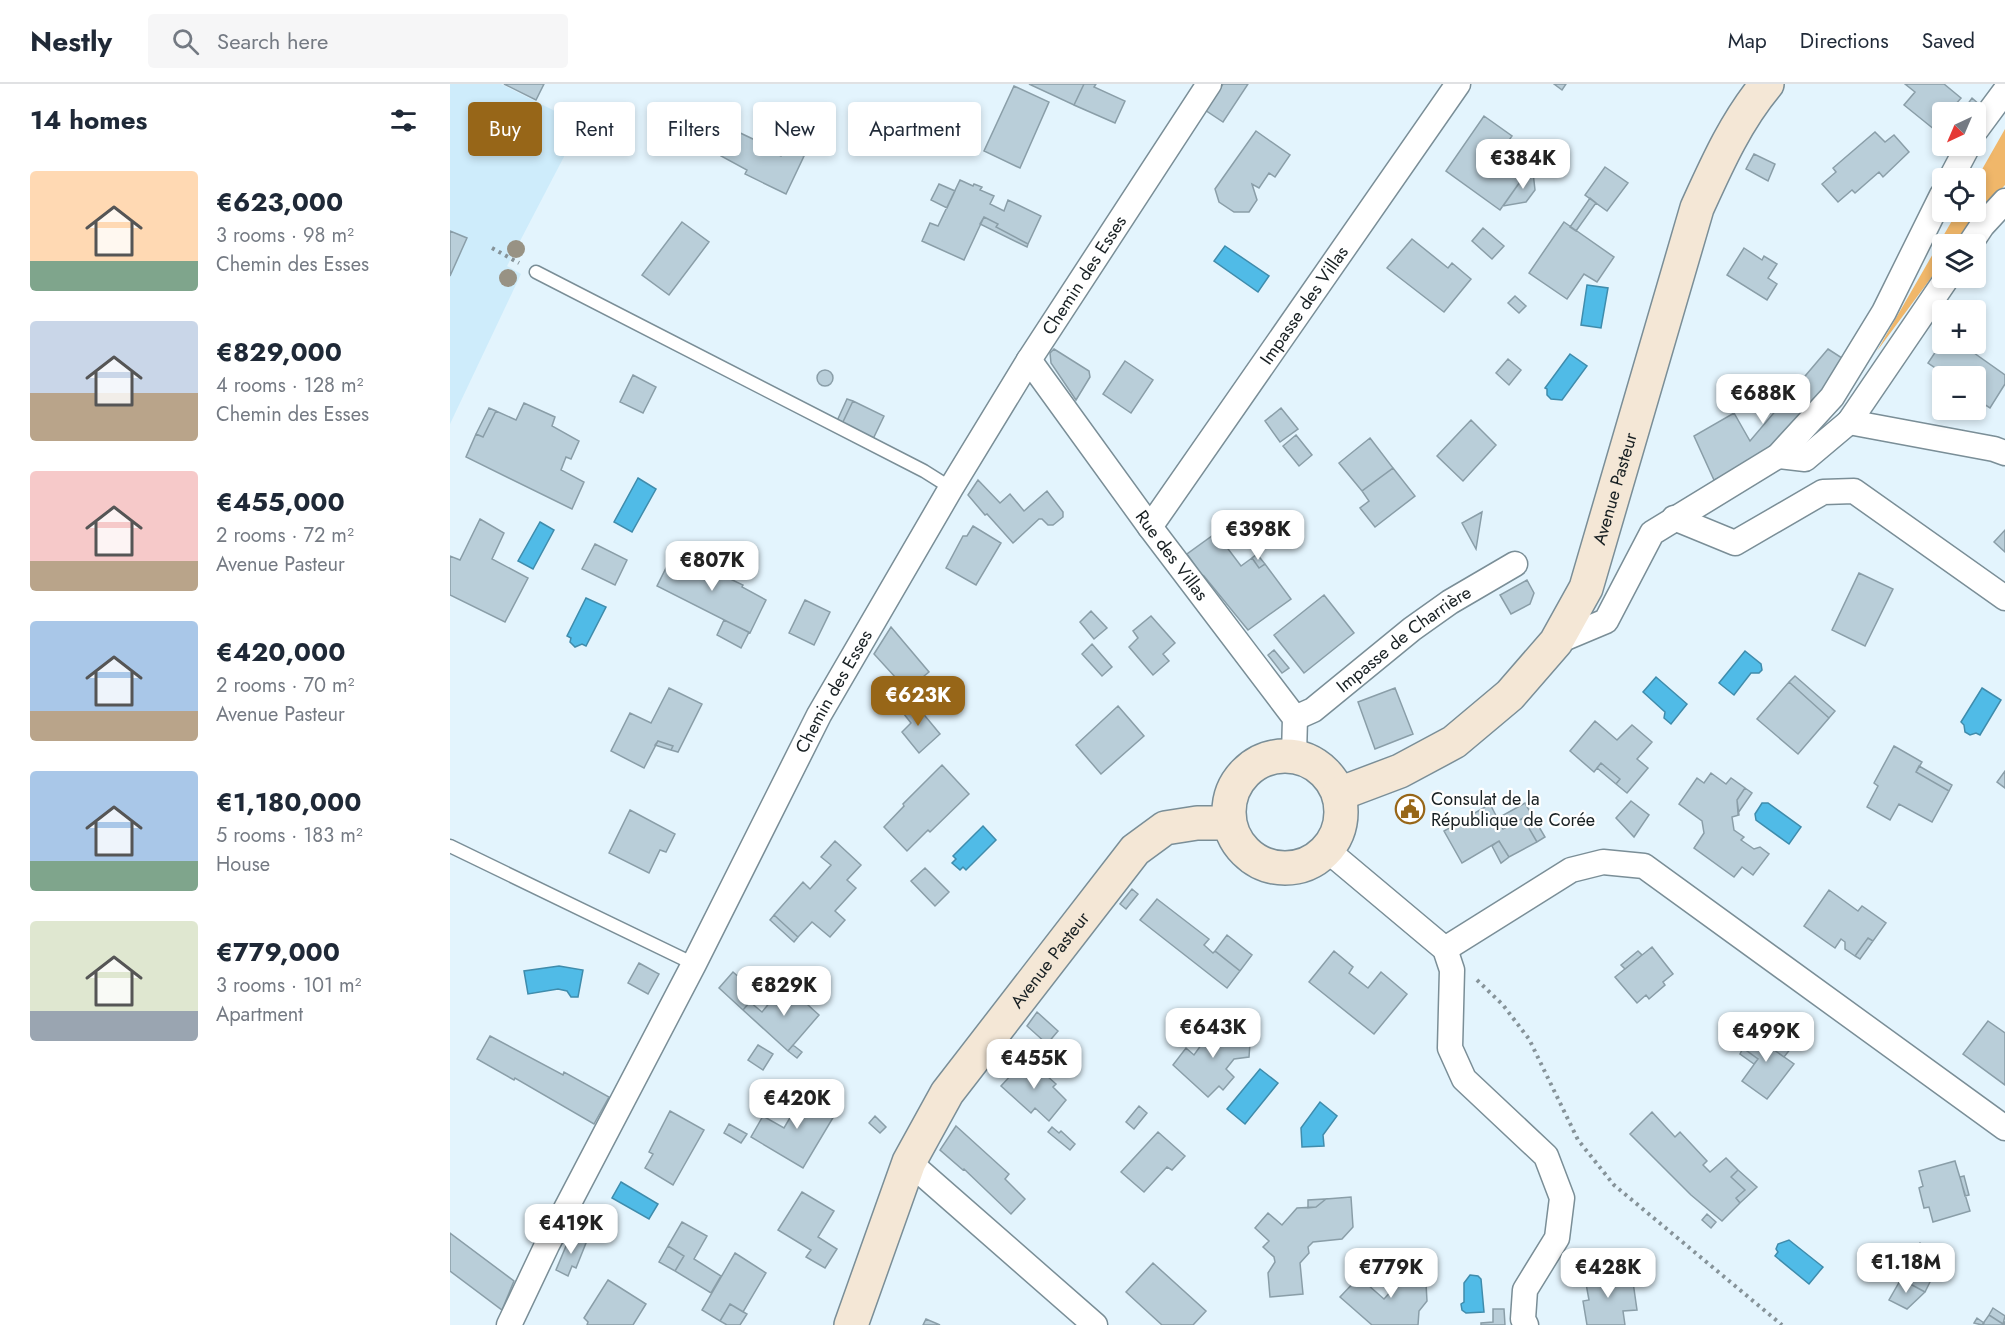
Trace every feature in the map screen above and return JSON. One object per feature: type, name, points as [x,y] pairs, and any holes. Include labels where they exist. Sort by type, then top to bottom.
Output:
[{"type":"main road","name":"Avenue Pasteur","points":[[1339,794],[1400,771],[1454,742],[1510,695],[1556,642],[1586,588],[1697,208],[1722,152],[1752,102],[1767,84]]},
{"type":"main road","points":[[1294,755],[1314,763],[1329,776],[1339,794],[1342,814],[1340,830],[1318,859],[1300,867],[1287,869],[1267,866],[1253,859],[1239,845],[1229,823],[1229,803],[1239,778],[1254,764],[1274,756],[1294,755]]},
{"type":"main road","name":"Avenue Pasteur","points":[[851,1325],[909,1161],[947,1093],[1135,850],[1166,828],[1197,823],[1229,823]]},
{"type":"street","name":"Chemin des Esses","points":[[509,1325],[547,1245],[694,964],[819,715],[951,488],[1029,360],[1209,84]]},
{"type":"street","name":"Impasse des Villas","points":[[1150,527],[1458,84]]},
{"type":"street","points":[[1986,117],[2005,91]]},
{"type":"street","points":[[1977,234],[2005,201]]},
{"type":"street","points":[[1556,642],[1606,621],[1652,533],[1778,456],[1832,397],[1884,312],[1932,215]]},
{"type":"street","points":[[1778,456],[1805,459],[1849,422],[1940,288]]},
{"type":"street","name":"Rue des Villas","points":[[1029,360],[1150,527],[1295,718]]},
{"type":"street","points":[[1849,422],[2005,453]]},
{"type":"street","points":[[1674,518],[1735,543],[1823,492],[1854,491],[2005,598]]},
{"type":"street","name":"Impasse de Charrière","points":[[1295,718],[1313,710],[1412,629],[1450,602],[1515,564]]},
{"type":"street","points":[[1294,755],[1295,718]]},
{"type":"street","points":[[1327,850],[1444,949],[1452,970],[1450,1048],[1464,1079],[1546,1156],[1562,1198],[1557,1238],[1525,1290],[1523,1319],[1526,1325]]},
{"type":"street","points":[[1444,949],[1570,870],[1603,862],[1644,866],[2005,1128]]},
{"type":"street","points":[[909,1161],[1095,1325]]},
{"type":"lane","points":[[536,272],[924,471],[951,488]]},
{"type":"lane","points":[[450,846],[694,964]]},
{"type":"path","points":[[492,248],[536,272]]},
{"type":"path","points":[[1444,949],[1503,1005],[1529,1039],[1578,1140],[1614,1185],[1782,1325]]},
{"type":"shaded area","points":[[450,84],[501,84],[537,102],[468,102],[468,156],[542,156],[542,104],[554,110],[554,156],[564,156],[507,266],[521,274],[450,424]]},
{"type":"shaded area","points":[[2005,129],[2005,185],[1986,206],[1986,168],[1983,168]]},
{"type":"shaded area","points":[[1951,222],[1972,222],[1964,234],[1944,234]]},
{"type":"shaded area","points":[[1932,255],[1932,277],[1877,351]]},
{"type":"water","points":[[1225,246],[1269,276],[1258,292],[1214,261]]},
{"type":"water","points":[[1587,285],[1608,288],[1601,328],[1581,325]]},
{"type":"water","points":[[1570,354],[1587,366],[1562,400],[1551,399],[1545,388]]},
{"type":"water","points":[[638,478],[656,489],[632,532],[614,522]]},
{"type":"water","points":[[540,522],[554,530],[533,569],[518,561]]},
{"type":"water","points":[[586,598],[606,607],[586,646],[582,644],[575,647],[570,642],[571,638],[567,636]]},
{"type":"water","points":[[1745,651],[1761,664],[1762,670],[1759,673],[1751,673],[1734,695],[1719,683]]},
{"type":"water","points":[[1656,677],[1687,704],[1671,724],[1664,718],[1665,712],[1643,692]]},
{"type":"water","points":[[1982,688],[2001,700],[1980,735],[1976,733],[1970,735],[1965,732],[1961,722]]},
{"type":"water","points":[[1762,803],[1768,803],[1801,827],[1789,844],[1756,820],[1755,814]]},
{"type":"water","points":[[983,826],[996,840],[966,870],[963,867],[960,870],[952,863],[956,859],[953,856]]},
{"type":"water","points":[[559,966],[583,970],[578,997],[571,997],[567,991],[558,989],[528,994],[524,971]]},
{"type":"water","points":[[1260,1069],[1278,1083],[1245,1124],[1227,1109]]},
{"type":"water","points":[[1320,1102],[1337,1116],[1323,1135],[1324,1146],[1302,1147],[1301,1128]]},
{"type":"water","points":[[621,1182],[658,1204],[649,1219],[612,1198]]},
{"type":"water","points":[[1789,1240],[1823,1267],[1809,1284],[1775,1256],[1778,1252],[1776,1249],[1778,1244]]},
{"type":"water","points":[[1470,1275],[1481,1279],[1484,1312],[1466,1313],[1462,1310],[1464,1283]]},
{"type":"building","points":[[504,84],[544,84],[536,100]]},
{"type":"building","points":[[1029,84],[1084,84],[1074,105]]},
{"type":"building","points":[[1084,84],[1096,84],[1094,87],[1125,101],[1115,123],[1074,105]]},
{"type":"building","points":[[1223,84],[1248,84],[1223,122],[1205,110]]},
{"type":"building","points":[[1554,84],[1566,84],[1562,90]]},
{"type":"building","points":[[1905,84],[1944,84],[1961,98],[1958,102],[1932,102],[1932,128],[1904,105],[1915,92]]},
{"type":"building","points":[[1014,86],[1049,102],[1020,168],[984,151]]},
{"type":"building","points":[[1484,116],[1512,136],[1493,163],[1498,166],[1505,157],[1510,156],[1525,166],[1527,172],[1500,210],[1446,171]]},
{"type":"building","points":[[1256,131],[1290,155],[1275,177],[1269,173],[1259,188],[1252,184],[1257,200],[1249,212],[1234,212],[1219,202],[1215,189]]},
{"type":"building","points":[[1875,132],[1885,142],[1894,135],[1909,152],[1883,177],[1879,172],[1855,193],[1852,190],[1838,202],[1822,184],[1836,172],[1833,168]]},
{"type":"building","points":[[741,133],[753,139],[753,156],[804,156],[786,194],[745,174],[747,170],[721,156],[741,156]]},
{"type":"building","points":[[1754,154],[1775,164],[1768,181],[1746,169]]},
{"type":"building","points":[[1525,166],[1533,172],[1535,190],[1526,202],[1503,206],[1527,172]]},
{"type":"building","points":[[1605,167],[1628,183],[1607,211],[1585,195]]},
{"type":"building","points":[[960,180],[982,187],[980,190],[994,196],[990,204],[1004,211],[1008,200],[1041,216],[1028,244],[996,227],[998,224],[984,217],[964,260],[922,241],[930,223],[938,226]]},
{"type":"building","points":[[939,184],[955,191],[947,208],[931,200]]},
{"type":"building","points":[[1590,198],[1596,203],[1576,231],[1570,227]]},
{"type":"building","points":[[984,217],[998,224],[996,227],[1028,244],[1027,247],[980,224]]},
{"type":"building","points":[[682,222],[709,242],[669,295],[642,275]]},
{"type":"building","points":[[1564,222],[1614,257],[1597,282],[1584,274],[1567,299],[1529,273]]},
{"type":"building","points":[[1483,228],[1504,246],[1492,259],[1472,241]]},
{"type":"building","points":[[450,231],[467,238],[450,276]]},
{"type":"building","points":[[1412,239],[1448,268],[1452,263],[1471,279],[1444,312],[1387,268]]},
{"type":"building","points":[[1744,248],[1762,260],[1764,256],[1777,264],[1768,278],[1777,284],[1767,300],[1727,275]]},
{"type":"building","points":[[1515,296],[1526,306],[1519,313],[1508,303]]},
{"type":"building","points":[[1054,349],[1089,371],[1090,377],[1076,400],[1051,363],[1050,353]]},
{"type":"building","points":[[1828,349],[1842,358],[1823,391],[1764,458],[1714,480],[1694,436],[1734,413],[1750,441]]},
{"type":"building","points":[[1934,354],[1975,354],[2005,375],[2005,384],[1990,408],[1986,405],[1986,366],[1932,366],[1928,363]]},
{"type":"building","points":[[1508,359],[1521,370],[1509,385],[1496,373]]},
{"type":"building","points":[[1125,361],[1153,380],[1131,413],[1103,394]]},
{"type":"building","points":[[825,370],[831,372],[833,378],[831,384],[825,386],[819,384],[817,378],[819,372]]},
{"type":"building","points":[[633,375],[656,387],[643,413],[620,402]]},
{"type":"building","points":[[847,399],[853,401],[842,424],[837,421]]},
{"type":"building","points":[[853,401],[884,416],[873,439],[842,424]]},
{"type":"building","points":[[524,403],[555,417],[552,426],[579,441],[571,459],[566,457],[561,470],[584,482],[572,509],[466,457],[476,434],[483,437],[496,411],[516,420]]},
{"type":"building","points":[[489,408],[496,411],[483,437],[476,434]]},
{"type":"building","points":[[1281,408],[1298,429],[1280,442],[1265,421]]},
{"type":"building","points":[[1471,420],[1496,445],[1463,481],[1437,456]]},
{"type":"building","points":[[1296,435],[1312,455],[1299,466],[1283,446]]},
{"type":"building","points":[[1370,438],[1393,468],[1362,491],[1339,463]]},
{"type":"building","points":[[1393,468],[1415,496],[1375,527],[1360,508],[1369,501],[1362,491]]},
{"type":"building","points":[[978,480],[1000,503],[1010,494],[1024,511],[1047,491],[1063,512],[1063,517],[1053,525],[1048,525],[1039,519],[1013,543],[968,495]]},
{"type":"building","points":[[1482,512],[1476,549],[1462,523]]},
{"type":"building","points":[[480,519],[504,533],[492,559],[528,578],[505,622],[450,595],[450,556],[460,560]]},
{"type":"building","points":[[973,526],[1001,543],[976,585],[946,568],[963,536],[967,536]]},
{"type":"building","points":[[2005,530],[2005,552],[1994,542]]},
{"type":"building","points":[[1216,533],[1241,566],[1252,558],[1259,568],[1265,564],[1291,599],[1248,630],[1187,554]]},
{"type":"building","points":[[595,544],[627,560],[615,585],[582,569]]},
{"type":"building","points":[[674,552],[743,585],[742,587],[766,600],[750,633],[657,586]]},
{"type":"building","points":[[1257,554],[1265,564],[1259,568],[1252,558]]},
{"type":"building","points":[[1859,573],[1893,589],[1865,646],[1832,630]]},
{"type":"building","points":[[1527,580],[1534,593],[1530,604],[1511,614],[1500,595]]},
{"type":"building","points":[[1324,595],[1354,633],[1304,673],[1274,635]]},
{"type":"building","points":[[805,600],[830,612],[814,645],[789,633]]},
{"type":"building","points":[[1091,611],[1107,628],[1094,639],[1080,622]]},
{"type":"building","points":[[1151,616],[1175,643],[1163,654],[1169,661],[1153,675],[1129,647],[1138,638],[1133,631]]},
{"type":"building","points":[[724,620],[749,632],[741,648],[717,635]]},
{"type":"building","points":[[891,627],[929,672],[907,690],[874,654]]},
{"type":"building","points":[[1092,644],[1112,667],[1102,676],[1082,654]]},
{"type":"building","points":[[1274,650],[1289,668],[1282,673],[1268,655]]},
{"type":"building","points":[[1795,676],[1835,711],[1829,718],[1789,682]]},
{"type":"building","points":[[1789,682],[1829,718],[1798,754],[1757,719]]},
{"type":"building","points":[[669,688],[702,704],[678,752],[671,750],[673,746],[658,741],[644,768],[611,751],[630,713],[651,723]]},
{"type":"building","points":[[1395,688],[1413,734],[1375,749],[1358,702]]},
{"type":"building","points":[[911,699],[940,734],[919,753],[902,732],[911,723],[900,709]]},
{"type":"building","points":[[1118,706],[1144,736],[1101,774],[1076,745]]},
{"type":"building","points":[[1595,721],[1617,740],[1632,725],[1652,742],[1637,759],[1648,768],[1627,793],[1616,784],[1620,779],[1601,763],[1594,772],[1570,751]]},
{"type":"building","points":[[658,741],[673,746],[671,750],[655,745]]},
{"type":"building","points":[[1894,746],[1922,762],[1916,772],[1949,791],[1932,822],[1899,804],[1890,820],[1867,807],[1878,786],[1874,783]]},
{"type":"building","points":[[1601,763],[1620,779],[1616,784],[1597,768]]},
{"type":"building","points":[[942,765],[969,794],[907,851],[884,827],[904,806],[903,804]]},
{"type":"building","points":[[1919,766],[1952,785],[1949,791],[1916,772]]},
{"type":"building","points":[[2005,771],[2005,788],[1997,782]]},
{"type":"building","points":[[1711,773],[1726,784],[1731,778],[1745,788],[1737,800],[1739,815],[1732,817],[1734,830],[1744,837],[1741,840],[1754,849],[1760,847],[1769,854],[1753,875],[1742,867],[1734,877],[1694,848],[1704,833],[1702,821],[1679,804],[1697,778],[1704,783]]},
{"type":"building","points":[[1745,788],[1752,793],[1738,813],[1737,800]]},
{"type":"building","points":[[1631,801],[1649,815],[1634,837],[1616,818]]},
{"type":"building","points":[[1525,803],[1545,837],[1537,842],[1523,818],[1503,829],[1498,818]]},
{"type":"building","points":[[1490,804],[1503,829],[1523,818],[1537,842],[1509,857],[1499,841],[1462,863],[1444,831]]},
{"type":"building","points":[[630,810],[675,834],[666,852],[660,850],[649,873],[609,853]]},
{"type":"building","points":[[835,841],[861,865],[847,880],[856,888],[835,911],[845,920],[830,937],[812,922],[798,937],[774,915],[803,882],[810,889],[831,865],[821,857]]},
{"type":"building","points":[[1499,841],[1509,857],[1501,863],[1492,846]]},
{"type":"building","points":[[925,868],[949,892],[935,906],[911,881]]},
{"type":"building","points":[[1132,889],[1138,894],[1126,909],[1120,904]]},
{"type":"building","points":[[1829,890],[1858,911],[1862,906],[1886,923],[1873,941],[1868,938],[1855,956],[1845,949],[1845,942],[1841,939],[1835,948],[1804,926]]},
{"type":"building","points":[[1157,899],[1209,939],[1204,945],[1213,953],[1215,951],[1240,971],[1227,988],[1140,920]]},
{"type":"building","points":[[774,915],[798,937],[794,942],[770,920]]},
{"type":"building","points":[[1227,935],[1252,955],[1240,971],[1215,951]]},
{"type":"building","points":[[1868,938],[1873,941],[1860,959],[1855,956]]},
{"type":"building","points":[[1652,947],[1673,974],[1663,982],[1665,985],[1649,999],[1646,995],[1637,1003],[1615,977]]},
{"type":"building","points":[[1334,951],[1353,967],[1349,973],[1368,988],[1381,972],[1407,994],[1374,1034],[1309,982]]},
{"type":"building","points":[[1638,951],[1642,955],[1625,969],[1621,965]]},
{"type":"building","points":[[639,963],[659,974],[648,994],[628,983]]},
{"type":"building","points":[[733,972],[757,993],[743,1010],[719,988]]},
{"type":"building","points":[[785,984],[819,1015],[788,1051],[743,1010],[750,1002],[762,1012]]},
{"type":"building","points":[[1037,1012],[1058,1031],[1047,1044],[1027,1026]]},
{"type":"building","points":[[1988,1021],[2005,1033],[2005,1085],[1963,1054]]},
{"type":"building","points":[[1229,1023],[1240,1033],[1233,1035],[1221,1024]]},
{"type":"building","points":[[1221,1024],[1233,1035],[1240,1033],[1250,1043],[1249,1057],[1234,1059],[1226,1069],[1234,1077],[1223,1090],[1219,1086],[1208,1097],[1173,1065],[1186,1048],[1194,1055],[1204,1041],[1204,1026]]},
{"type":"building","points":[[1761,1025],[1777,1036],[1770,1047],[1794,1064],[1767,1099],[1742,1081],[1758,1059],[1743,1048]]},
{"type":"building","points":[[490,1036],[609,1097],[594,1124],[515,1078],[514,1080],[477,1059]]},
{"type":"building","points":[[1777,1036],[1792,1047],[1784,1057],[1770,1047]]},
{"type":"building","points":[[758,1045],[773,1054],[763,1070],[748,1060]]},
{"type":"building","points":[[793,1045],[802,1052],[797,1058],[788,1051]]},
{"type":"building","points":[[1743,1048],[1758,1059],[1754,1064],[1740,1054]]},
{"type":"building","points":[[1027,1058],[1056,1084],[1053,1087],[1066,1100],[1049,1121],[1035,1108],[1031,1113],[1001,1086]]},
{"type":"building","points":[[805,1092],[837,1111],[803,1168],[751,1137],[763,1116],[784,1128]]},
{"type":"building","points":[[1139,1106],[1147,1113],[1134,1129],[1126,1122]]},
{"type":"building","points":[[670,1111],[704,1130],[673,1185],[645,1168],[653,1154],[649,1152]]},
{"type":"building","points":[[1652,1112],[1675,1137],[1680,1132],[1707,1161],[1703,1165],[1710,1172],[1726,1158],[1738,1170],[1731,1177],[1745,1190],[1736,1198],[1740,1203],[1722,1221],[1691,1195],[1630,1134]]},
{"type":"building","points":[[875,1116],[886,1127],[880,1133],[869,1123]]},
{"type":"building","points":[[729,1124],[747,1134],[741,1143],[724,1133]]},
{"type":"building","points":[[956,1126],[1009,1174],[1005,1179],[1025,1199],[1011,1214],[964,1169],[940,1150]]},
{"type":"building","points":[[1052,1127],[1059,1133],[1061,1131],[1075,1144],[1070,1150],[1048,1132]]},
{"type":"building","points":[[1158,1132],[1185,1156],[1172,1170],[1167,1167],[1144,1192],[1121,1172]]},
{"type":"building","points":[[1955,1161],[1970,1211],[1933,1222],[1929,1207],[1924,1208],[1919,1188],[1923,1186],[1919,1171]]},
{"type":"building","points":[[1738,1170],[1757,1187],[1740,1203],[1736,1198],[1745,1190],[1731,1177]]},
{"type":"building","points":[[1964,1176],[1969,1195],[1965,1196],[1960,1177]]},
{"type":"building","points":[[802,1192],[834,1211],[818,1237],[837,1249],[825,1268],[806,1257],[811,1250],[778,1230]]},
{"type":"building","points":[[1351,1197],[1353,1227],[1342,1239],[1313,1242],[1308,1247],[1309,1253],[1300,1263],[1303,1294],[1270,1297],[1268,1273],[1275,1262],[1274,1257],[1263,1247],[1269,1241],[1255,1228],[1268,1213],[1282,1225],[1297,1208],[1316,1207],[1326,1199]]},
{"type":"building","points":[[1326,1199],[1316,1207],[1308,1208],[1308,1200]]},
{"type":"building","points":[[1707,1214],[1716,1222],[1711,1228],[1702,1220]]},
{"type":"building","points":[[682,1222],[707,1236],[694,1259],[721,1276],[711,1293],[675,1271],[684,1256],[668,1246]]},
{"type":"building","points":[[450,1233],[514,1281],[502,1310],[450,1271]]},
{"type":"building","points":[[571,1234],[586,1243],[576,1268],[572,1266],[568,1276],[556,1270]]},
{"type":"building","points":[[1920,1243],[1942,1259],[1933,1276],[1907,1267]]},
{"type":"building","points":[[668,1246],[684,1256],[675,1271],[659,1262]]},
{"type":"building","points":[[735,1253],[766,1273],[743,1312],[730,1304],[720,1321],[702,1310]]},
{"type":"building","points":[[1153,1263],[1206,1311],[1193,1325],[1162,1325],[1126,1292]]},
{"type":"building","points":[[1401,1266],[1425,1266],[1427,1301],[1419,1311],[1418,1325],[1372,1325],[1340,1297],[1359,1277],[1384,1299],[1394,1288],[1393,1275]]},
{"type":"building","points":[[1907,1267],[1933,1276],[1925,1292],[1901,1279]]},
{"type":"building","points":[[1612,1269],[1614,1284],[1633,1282],[1637,1310],[1623,1311],[1625,1325],[1587,1325],[1583,1301],[1589,1300],[1584,1273]]},
{"type":"building","points":[[1901,1279],[1925,1292],[1907,1309],[1889,1300]]},
{"type":"building","points":[[608,1280],[646,1304],[633,1325],[587,1325],[588,1322],[584,1318]]},
{"type":"building","points":[[730,1304],[747,1314],[740,1325],[727,1325],[720,1321]]},
{"type":"building","points":[[1993,1308],[2005,1316],[2003,1324],[1989,1315]]},
{"type":"building","points":[[1493,1309],[1504,1309],[1505,1325],[1481,1325],[1481,1323],[1493,1322]]},
{"type":"building","points":[[1989,1315],[2003,1324],[2005,1322],[2005,1325],[1982,1325]]},
{"type":"building","points":[[1977,1318],[1984,1323],[1982,1325],[1974,1323]]},
{"type":"building","points":[[926,1319],[940,1325],[923,1325]]},
{"type":"place","name":"Consulat de la République de Corée","points":[[1410,809]]}]
